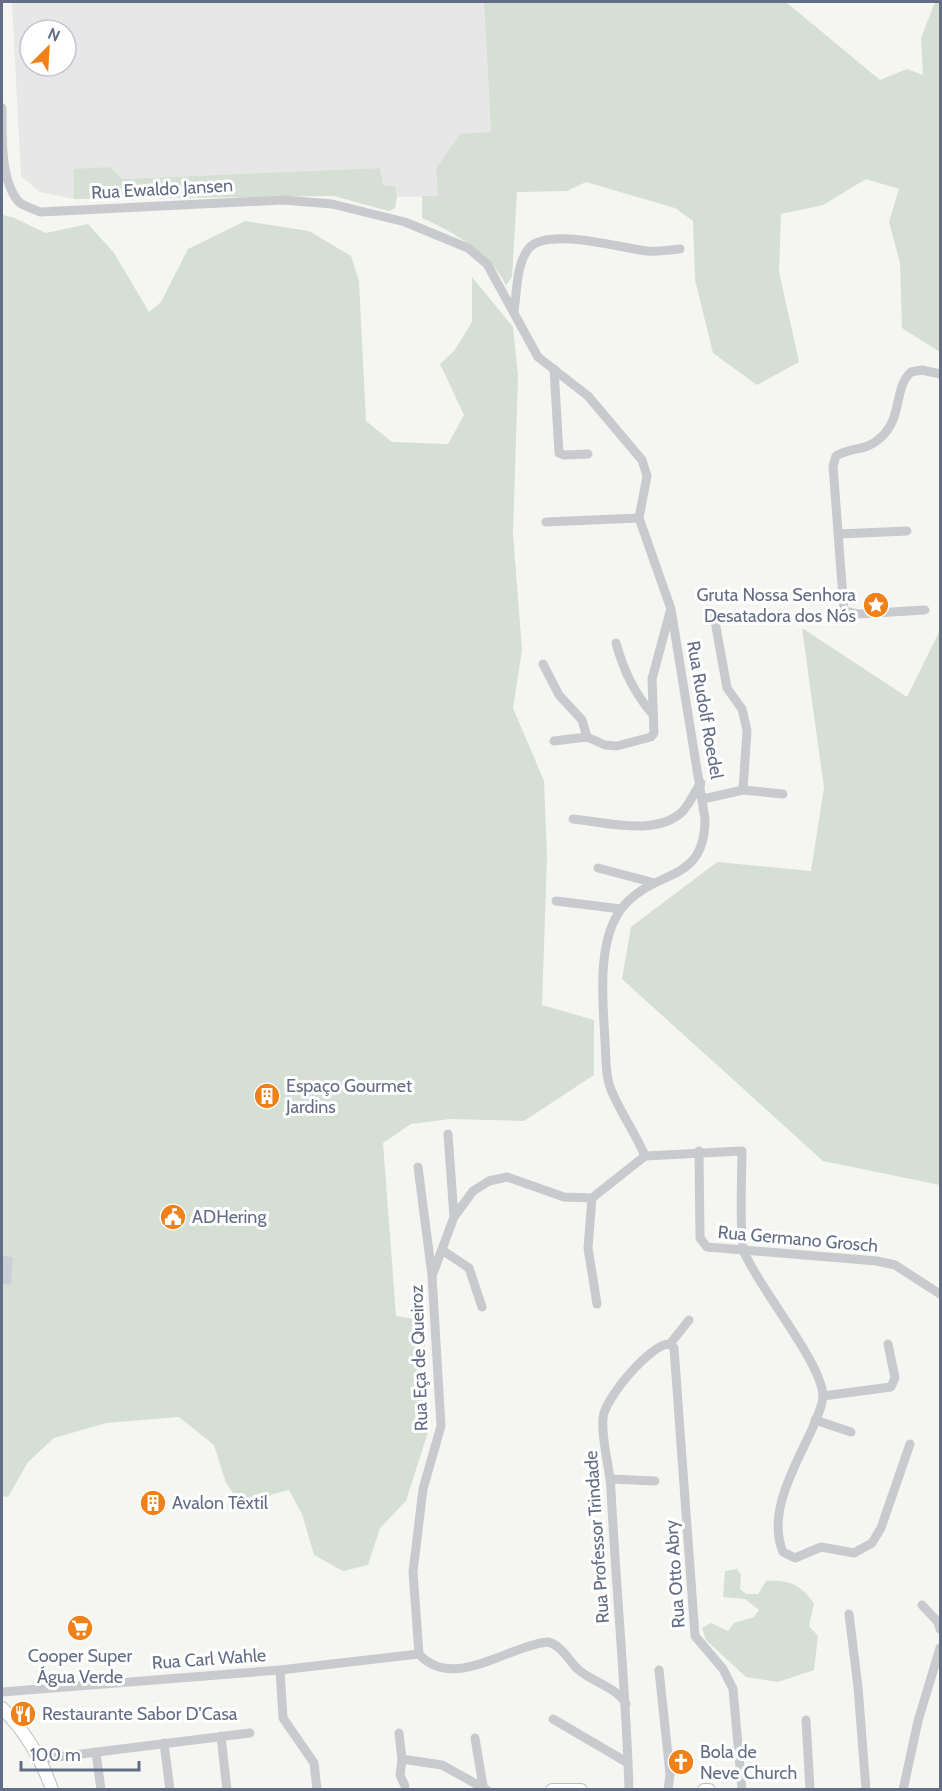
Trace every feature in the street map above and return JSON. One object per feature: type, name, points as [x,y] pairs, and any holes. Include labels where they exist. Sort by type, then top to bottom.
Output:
[{"type":"main road","points":[[2,1708],[23,1731],[41,1758],[52,1790]]},
{"type":"main road","points":[[552,1790],[574,1789]]},
{"type":"main road","points":[[704,1790],[709,1790]]},
{"type":"street","name":"Rua Ewaldo Jansen","points":[[2,108],[3,161],[9,189],[20,203],[40,212],[283,200],[332,204],[405,222],[468,248],[487,264],[514,311]]},
{"type":"street","points":[[546,522],[639,518],[647,476],[642,460],[588,396],[538,357],[521,329],[514,311],[522,261],[530,247],[540,242],[565,238],[649,251],[680,249]]},
{"type":"street","points":[[555,369],[559,453],[564,455],[588,454]]},
{"type":"street","points":[[925,610],[858,614],[844,611],[833,466],[836,456],[844,452],[866,449],[882,437],[895,417],[901,386],[911,372],[922,370],[940,374]]},
{"type":"street","name":"Rua Rudolf Roedel","points":[[639,518],[671,609],[701,783],[705,837],[701,852],[678,873],[651,882],[621,909],[606,949],[602,983],[610,1085],[645,1156]]},
{"type":"street","points":[[839,534],[907,531]]},
{"type":"street","points":[[554,741],[587,737],[605,745],[617,746],[645,740],[654,733],[652,680],[671,609]]},
{"type":"street","points":[[714,616],[727,688],[742,709],[747,730],[742,790]]},
{"type":"street","points":[[616,643],[624,671],[633,691],[653,715]]},
{"type":"street","points":[[543,664],[559,695],[582,720],[587,737]]},
{"type":"street","points":[[573,819],[638,825],[663,822],[684,810],[701,783]]},
{"type":"street","points":[[703,799],[742,790],[783,794]]},
{"type":"street","points":[[598,868],[651,882]]},
{"type":"street","points":[[556,901],[621,909]]},
{"type":"street","points":[[448,1134],[454,1217]]},
{"type":"street","points":[[597,1304],[588,1248],[592,1198],[645,1156],[699,1151],[742,1151],[743,1250],[813,1367],[823,1396],[789,1479],[778,1520],[779,1544],[783,1552],[795,1558],[821,1547],[854,1553],[872,1543],[881,1528],[910,1444]]},
{"type":"street","name":"Rua Germano Grosch","points":[[699,1151],[700,1238],[707,1247],[878,1261],[895,1265],[940,1294]]},
{"type":"street","points":[[418,1167],[432,1276]]},
{"type":"street","name":"Rua Eça de Queiroz","points":[[419,1654],[413,1572],[423,1489],[441,1426],[432,1276],[454,1217],[473,1191],[489,1181],[507,1177],[564,1197],[592,1198]]},
{"type":"street","points":[[442,1250],[469,1268],[482,1307]]},
{"type":"street","name":"Rua Professor Trindade","points":[[629,1790],[627,1704],[615,1578],[611,1479],[603,1418],[608,1399],[658,1347],[670,1344],[689,1320]]},
{"type":"street","name":"Rua Otto Abry","points":[[670,1344],[674,1348],[695,1636],[723,1669],[733,1689],[741,1790]]},
{"type":"street","points":[[823,1396],[891,1388],[895,1378],[888,1344]]},
{"type":"street","points":[[815,1420],[851,1432]]},
{"type":"street","points":[[611,1479],[655,1480]]},
{"type":"street","points":[[922,1605],[938,1622],[940,1629]]},
{"type":"street","points":[[849,1614],[858,1687],[866,1790]]},
{"type":"street","points":[[419,1654],[437,1665],[460,1668],[548,1641],[558,1647],[579,1670],[611,1689],[627,1704]]},
{"type":"street","points":[[903,1790],[918,1721],[940,1648]]},
{"type":"street","name":"Rua Carl Wahle","points":[[2,1692],[280,1670],[419,1654]]},
{"type":"street","points":[[280,1670],[283,1718],[314,1763],[317,1790]]},
{"type":"street","points":[[659,1670],[670,1774],[668,1790]]},
{"type":"street","points":[[553,1719],[628,1763]]},
{"type":"street","points":[[806,1720],[810,1790]]},
{"type":"street","points":[[41,1758],[250,1733]]},
{"type":"street","points":[[399,1733],[402,1759],[400,1775],[405,1786]]},
{"type":"street","points":[[221,1736],[227,1790]]},
{"type":"street","points":[[475,1738],[485,1788]]},
{"type":"street","points":[[164,1743],[170,1790]]},
{"type":"street","points":[[96,1752],[101,1790]]},
{"type":"street","points":[[402,1759],[442,1765],[485,1788]]},
{"type":"shaded area","points":[[12,2],[484,2],[491,132],[436,169],[438,196],[397,197],[395,186],[383,185],[380,168],[122,179],[110,167],[74,170],[74,199],[40,192],[21,176]]},
{"type":"shaded area","points":[[484,2],[786,2],[880,80],[907,69],[923,75],[921,38],[935,2],[940,2],[940,352],[902,328],[900,263],[889,222],[899,189],[866,179],[823,205],[781,214],[779,272],[799,362],[757,385],[713,353],[695,280],[693,221],[675,208],[586,182],[567,191],[517,192],[512,277],[506,285],[499,273],[481,253],[459,237],[422,218],[422,196],[438,196],[436,169],[460,134],[491,132]]},
{"type":"shaded area","points":[[110,167],[122,179],[380,168],[383,185],[395,186],[397,197],[395,208],[389,211],[334,196],[74,199],[74,169]]},
{"type":"shaded area","points":[[2,215],[12,217],[46,233],[88,224],[114,253],[149,312],[161,302],[188,249],[245,221],[309,231],[351,256],[359,281],[366,421],[392,442],[448,444],[464,415],[440,364],[454,351],[472,322],[472,277],[513,327],[518,376],[513,534],[522,650],[513,708],[544,781],[547,857],[542,1005],[594,1020],[594,1075],[524,1121],[450,1119],[411,1124],[383,1143],[396,1316],[420,1320],[425,1341],[428,1432],[406,1501],[380,1528],[368,1565],[343,1571],[314,1555],[302,1514],[289,1490],[273,1494],[246,1511],[226,1483],[214,1445],[179,1417],[106,1423],[54,1438],[28,1462],[8,1497],[2,1496]]},
{"type":"shaded area","points":[[802,628],[907,697],[940,630],[940,1185],[823,1161],[622,979],[631,927],[717,862],[811,871],[824,788]]},
{"type":"shaded area","points":[[2,1256],[13,1257],[11,1285],[2,1284]]},
{"type":"shaded area","points":[[737,1569],[741,1575],[740,1589],[746,1594],[758,1594],[766,1581],[781,1581],[800,1588],[810,1597],[814,1604],[809,1626],[818,1636],[814,1670],[778,1682],[746,1677],[706,1640],[702,1628],[711,1623],[728,1631],[734,1623],[754,1617],[759,1610],[745,1599],[723,1597],[725,1571]]},
{"type":"place","name":"Gruta Nossa Senhora Desatadora dos Nós","points":[[876,605]]},
{"type":"place","name":"Espaço Gourmet Jardins","points":[[267,1096]]},
{"type":"place","name":"ADHering","points":[[173,1217]]},
{"type":"place","name":"Avalon Têxtil","points":[[153,1503]]},
{"type":"place","name":"Cooper Super Água Verde","points":[[80,1628]]},
{"type":"place","name":"Restaurante Sabor D'Casa","points":[[23,1714]]},
{"type":"place","name":"Bola de Neve Church","points":[[681,1762]]}]
